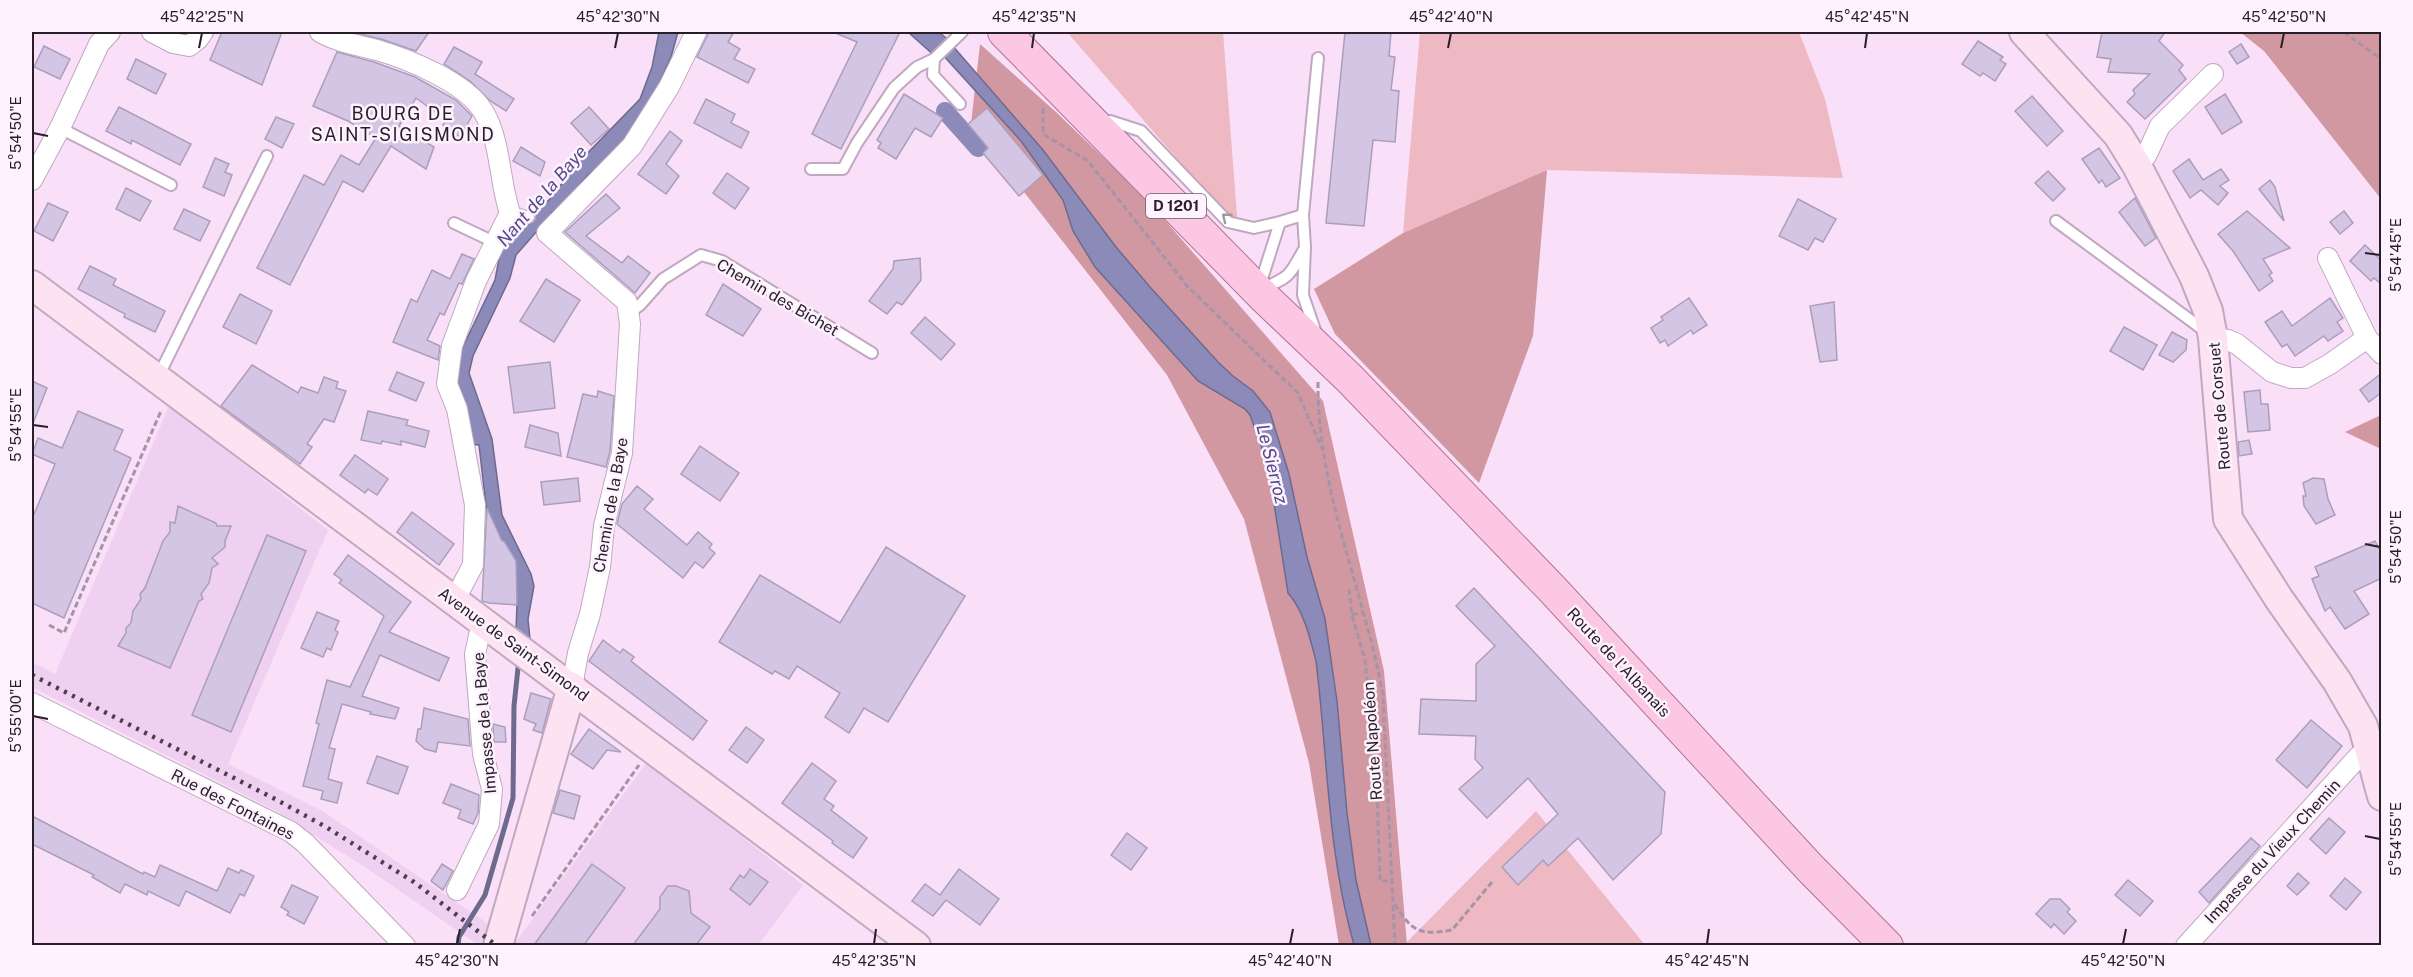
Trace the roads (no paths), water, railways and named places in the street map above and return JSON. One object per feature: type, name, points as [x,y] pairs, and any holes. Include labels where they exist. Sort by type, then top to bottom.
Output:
[{"type":"main road","name":"D 1201","points":[[1004,32],[1316,334],[1350,379]]},
{"type":"main road","name":"D 1201","points":[[1022,32],[1264,283],[1350,379]]},
{"type":"main road","name":"Route de Corsuet","points":[[2024,32],[2118,135],[2136,164],[2194,276],[2208,311],[2213,338],[2229,519],[2279,599],[2337,681],[2363,726],[2382,796]]},
{"type":"main road","name":"Avenue de Saint-Simond","points":[[32,285],[109,345],[916,945]]},
{"type":"main road","name":"Avenue de Saint-Simond","points":[[32,294],[83,331],[109,345]]},
{"type":"main road","name":"Route de l'Albanais","points":[[1350,379],[1554,591],[1802,859],[1887,945]]},
{"type":"main road","name":"Chemin de la Baye","points":[[500,938],[572,687]]},
{"type":"street","points":[[32,180],[60,128],[99,44],[110,32]]},
{"type":"street","points":[[152,32],[173,43],[189,46],[203,32]]},
{"type":"street","points":[[320,32],[409,62],[461,89],[483,110],[491,131],[503,190],[519,215],[494,242],[476,281],[452,346],[447,384],[457,409],[475,505],[473,565],[454,601]]},
{"type":"street","points":[[629,313],[627,302],[547,233],[632,146],[669,87],[696,32]]},
{"type":"street","points":[[2136,164],[2146,156],[2160,126],[2212,74]]},
{"type":"street","points":[[2328,258],[2367,338],[2382,354]]},
{"type":"street","name":"Chemin de la Baye","points":[[572,687],[578,653],[600,567],[604,526],[622,453],[629,313]]},
{"type":"street","points":[[2213,338],[2237,344],[2272,372],[2291,378],[2305,378],[2367,338]]},
{"type":"street","name":"Impasse de la Baye","points":[[457,890],[489,824],[492,789],[483,754],[475,654],[482,622]]},
{"type":"street","name":"Rue des Fontaines","points":[[32,703],[291,832],[305,843],[405,945]]},
{"type":"street","name":"Impasse du Vieux Chemin","points":[[2186,945],[2370,751]]},
{"type":"lane","points":[[811,169],[843,169],[857,143],[894,88],[917,67],[934,59],[961,33]]},
{"type":"lane","points":[[1316,334],[1304,295],[1303,215],[1318,58]]},
{"type":"lane","points":[[934,59],[933,75],[960,104]]},
{"type":"lane","points":[[1110,121],[1141,131],[1228,222],[1254,228],[1303,215]]},
{"type":"lane","points":[[60,128],[171,185]]},
{"type":"lane","points":[[157,379],[267,156]]},
{"type":"lane","points":[[2056,221],[2198,324],[2213,338]]},
{"type":"lane","points":[[1264,283],[1280,222]]},
{"type":"lane","points":[[454,224],[494,242]]},
{"type":"lane","points":[[1264,283],[1290,274],[1305,247]]},
{"type":"lane","name":"Chemin des Bichet","points":[[629,313],[640,305],[663,279],[701,255],[723,261],[872,352]]},
{"type":"water","points":[[659,32],[678,32],[671,57],[657,89],[615,154],[588,175],[563,204],[551,213],[553,219],[545,222],[516,255],[510,278],[473,356],[469,373],[492,439],[502,515],[531,574],[534,586],[528,619],[530,639],[516,630],[517,604],[502,541],[487,514],[479,445],[470,444],[455,378],[458,357],[495,280],[500,254],[506,239],[550,199],[577,164],[640,99],[652,67]]},
{"type":"water","name":"Le Sierroz","points":[[908,32],[938,32],[945,37],[1043,150],[1116,247],[1150,287],[1218,362],[1253,391],[1270,412],[1289,474],[1307,557],[1325,619],[1337,701],[1347,813],[1356,880],[1371,945],[1354,945],[1345,910],[1333,839],[1316,661],[1302,616],[1288,593],[1268,465],[1250,415],[1245,409],[1198,381],[1095,267],[1073,231],[1063,200],[1021,141],[941,53],[937,58]]},
{"type":"waterway","points":[[945,111],[978,148]]},
{"type":"waterway","name":"Nant de la Baye","points":[[458,946],[459,937],[485,895],[513,798],[514,706],[518,668]]},
{"type":"railway","points":[[32,675],[326,827],[414,882],[497,946]]},
{"type":"district","name":"BOURG DE SAINT-SIGISMOND","points":[[403,124]]}]
